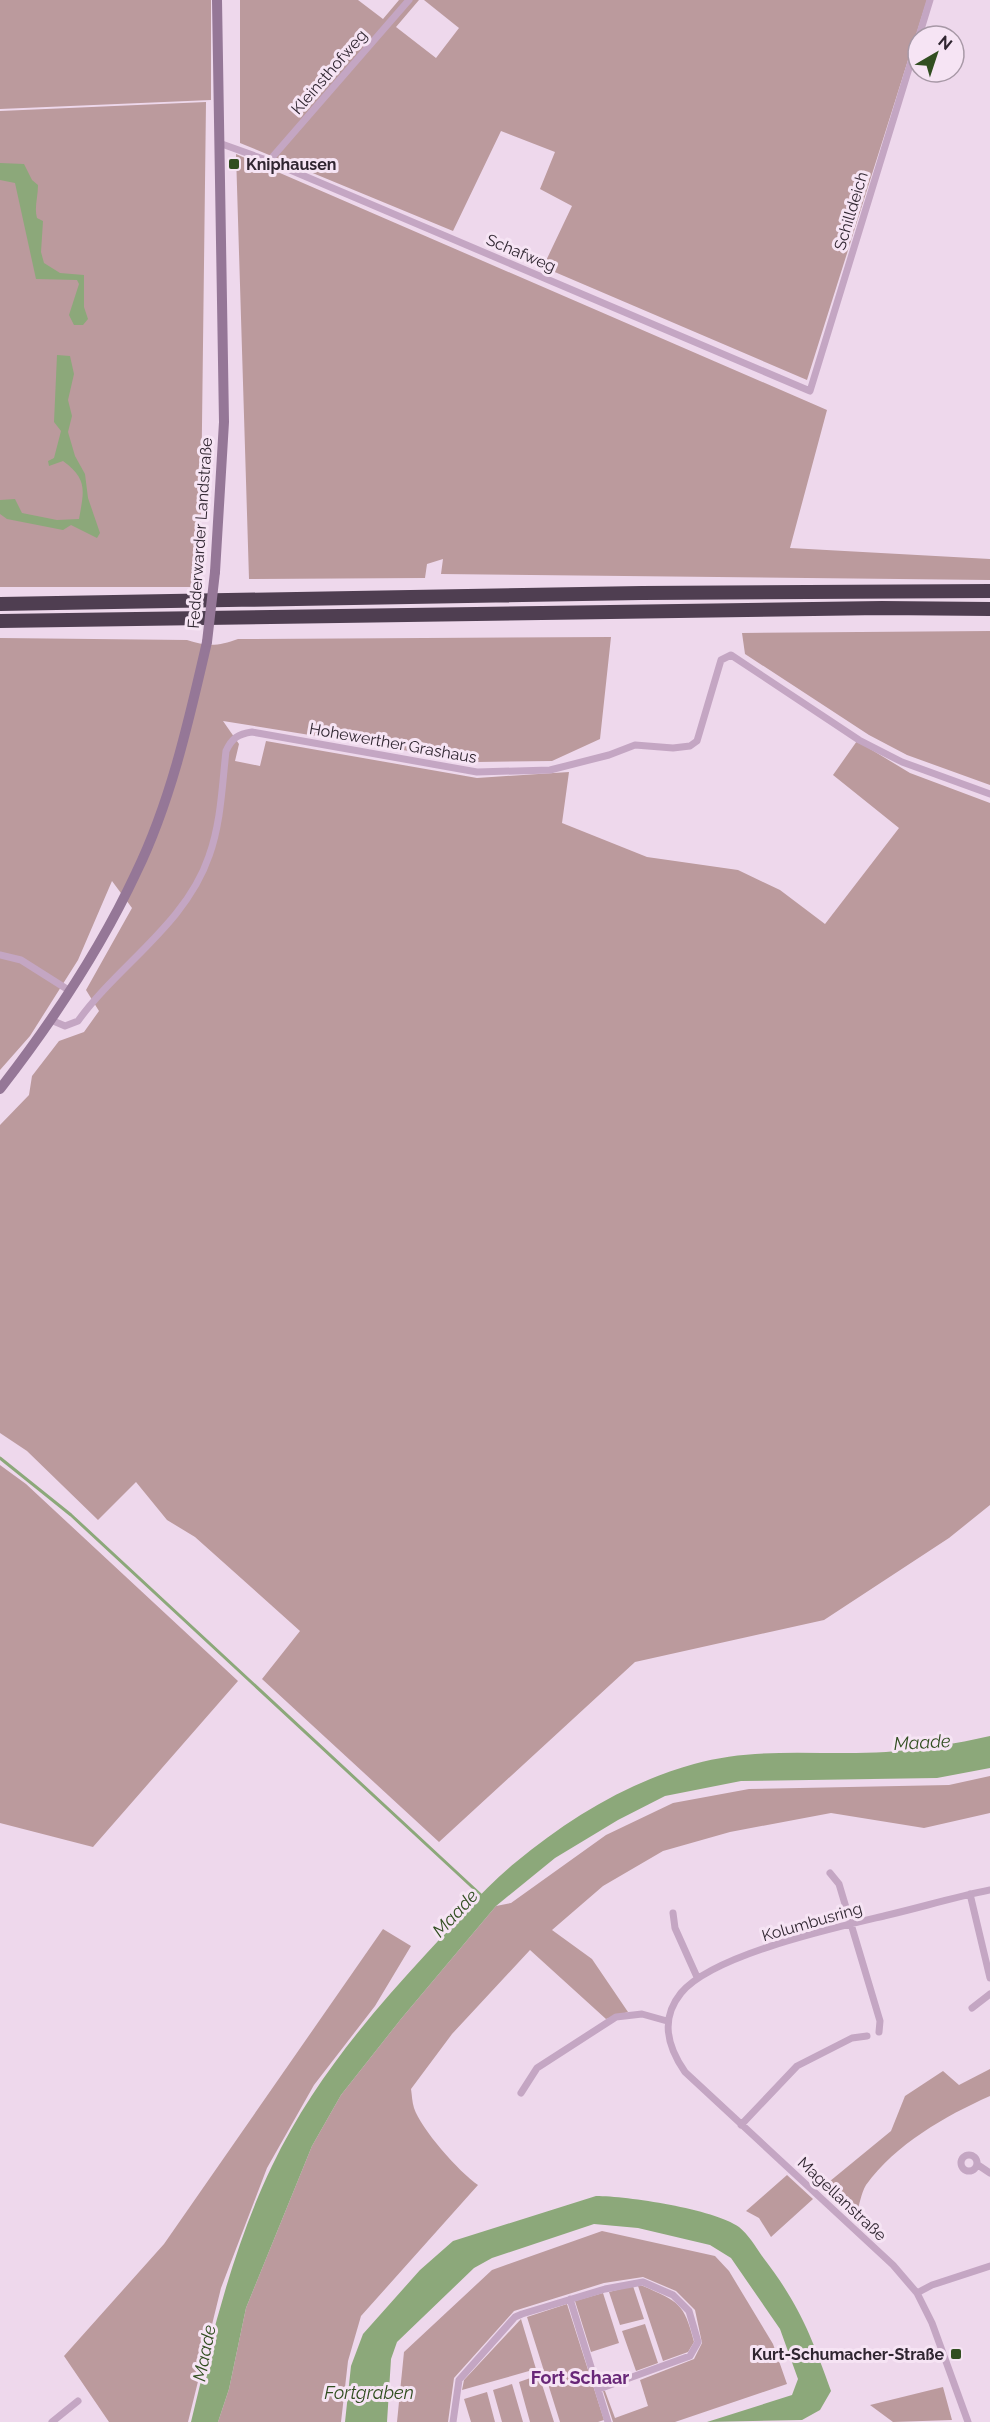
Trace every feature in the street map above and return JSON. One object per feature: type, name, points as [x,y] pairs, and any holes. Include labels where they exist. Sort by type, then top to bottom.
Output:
[{"type":"highway","points":[[0,604],[642,593],[990,591]]},
{"type":"highway","points":[[0,621],[870,608],[990,609]]},
{"type":"street","name":"Fedderwarder Landstraße","points":[[0,1089],[70,991],[111,923],[146,850],[177,762],[207,642],[215,573],[224,422],[217,0]]},
{"type":"street","name":"Kleinsthofweg","points":[[269,160],[409,0]]},
{"type":"street","name":"Schilldeich","points":[[923,24],[930,0]]},
{"type":"street","name":"Schilldeich","points":[[810,391],[906,80]]},
{"type":"street","name":"Schafweg","points":[[219,143],[269,160],[810,391]]},
{"type":"street","name":"Hohewerther Grashaus","points":[[51,1020],[65,1026],[78,1021],[170,920],[193,888],[209,857],[216,831],[226,751],[230,741],[240,734],[252,732],[477,772],[550,770],[609,755],[636,745],[673,748],[690,746],[697,741],[721,660],[731,655],[859,740],[902,762],[990,794]]},
{"type":"street","points":[[0,955],[21,960],[70,991]]},
{"type":"street","points":[[830,1873],[839,1884],[880,2020],[879,2032]]},
{"type":"street","name":"Kolumbusring","points":[[667,2021],[677,1999],[698,1977],[780,1943],[849,1923],[990,1890]]},
{"type":"street","points":[[970,1894],[990,1978]]},
{"type":"street","points":[[673,1913],[675,1928],[698,1977]]},
{"type":"street","points":[[972,2008],[990,1994]]},
{"type":"street","points":[[521,2093],[537,2068],[616,2017],[642,2014],[667,2021]]},
{"type":"street","name":"Magellanstraße","points":[[667,2021],[672,2054],[679,2063],[741,2125],[894,2265],[917,2294],[946,2358],[968,2422]]},
{"type":"street","points":[[741,2125],[796,2066],[852,2038],[867,2036]]},
{"type":"street","points":[[978,2165],[990,2173]]},
{"type":"street","points":[[917,2294],[932,2285],[990,2266]]},
{"type":"street","points":[[453,2422],[459,2380],[515,2317],[570,2299],[643,2282],[674,2295],[689,2311],[698,2342],[690,2356],[599,2390]]},
{"type":"street","points":[[570,2299],[608,2422]]},
{"type":"street","points":[[52,2422],[78,2401]]},
{"type":"shaded area","points":[[0,0],[211,0],[211,100],[0,109]]},
{"type":"shaded area","points":[[240,0],[358,0],[383,19],[399,0],[419,0],[396,27],[436,58],[459,28],[424,0],[927,0],[919,24],[906,24],[906,66],[807,380],[543,267],[572,206],[540,189],[555,152],[501,131],[453,231],[240,143]]},
{"type":"shaded area","points":[[206,102],[200,587],[0,587],[0,111]]},
{"type":"shaded area","points":[[236,154],[827,410],[790,548],[990,559],[990,580],[441,574],[443,559],[427,564],[425,578],[249,579]]},
{"type":"shaded area","points":[[990,631],[990,785],[907,755],[869,735],[745,654],[742,633]]},
{"type":"shaded area","points":[[611,637],[600,739],[552,761],[477,762],[223,721],[239,744],[235,761],[260,766],[266,741],[477,778],[569,772],[562,823],[647,857],[738,870],[780,890],[825,924],[899,828],[833,775],[857,741],[910,773],[990,803],[990,1505],[949,1538],[824,1620],[635,1662],[439,1842],[262,1679],[300,1631],[195,1537],[167,1520],[136,1482],[98,1520],[27,1451],[0,1433],[0,1125],[29,1095],[32,1076],[59,1041],[84,1032],[99,1011],[86,990],[132,908],[112,881],[78,960],[30,1036],[0,1070],[0,638],[187,640],[213,645],[238,639]]},
{"type":"shaded area","points":[[0,1465],[26,1484],[238,1681],[93,1847],[0,1823]]},
{"type":"shaded area","points":[[990,1776],[990,1813],[924,1828],[831,1813],[730,1832],[663,1851],[603,1886],[552,1930],[592,1959],[628,2012],[606,2019],[530,1950],[452,2034],[411,2089],[414,2108],[424,2127],[451,2160],[478,2185],[361,2316],[348,2361],[341,2422],[218,2422],[229,2389],[246,2308],[312,2146],[341,2095],[401,2019],[496,1906],[511,1903],[606,1835],[673,1803],[749,1789],[949,1785]]},
{"type":"shaded area","points":[[383,1929],[411,1946],[375,2006],[314,2085],[267,2168],[221,2288],[188,2422],[109,2422],[64,2356],[164,2244]]},
{"type":"shaded area","points":[[990,2069],[990,2096],[939,2122],[892,2157],[866,2185],[856,2216],[824,2186],[891,2131],[905,2096],[943,2071],[959,2085]]},
{"type":"shaded area","points":[[787,2175],[813,2199],[771,2237],[759,2218],[746,2211]]},
{"type":"shaded area","points":[[602,2231],[715,2256],[729,2271],[773,2344],[787,2384],[675,2422],[613,2422],[603,2391],[605,2391],[615,2418],[648,2406],[640,2380],[694,2359],[702,2343],[695,2310],[676,2291],[643,2277],[604,2283],[514,2311],[454,2378],[448,2422],[397,2422],[404,2352],[492,2270]]},
{"type":"shaded area","points":[[633,2286],[644,2319],[620,2325],[609,2292]]},
{"type":"shaded area","points":[[638,2286],[665,2296],[683,2311],[694,2342],[688,2352],[663,2361]]},
{"type":"shaded area","points":[[603,2293],[619,2343],[591,2352],[575,2301]]},
{"type":"shaded area","points":[[567,2304],[604,2420],[598,2422],[560,2422],[527,2317]]},
{"type":"shaded area","points":[[521,2319],[536,2369],[462,2390],[464,2380]]},
{"type":"shaded area","points":[[645,2324],[658,2363],[636,2371],[622,2331]]},
{"type":"shaded area","points":[[539,2375],[554,2422],[530,2422],[519,2382]]},
{"type":"shaded area","points":[[512,2384],[523,2422],[502,2422],[493,2390]]},
{"type":"shaded area","points":[[943,2387],[952,2420],[893,2422],[870,2405]]},
{"type":"shaded area","points":[[487,2392],[495,2422],[471,2422],[464,2399]]},
{"type":"water","points":[[0,163],[24,164],[32,180],[38,185],[36,214],[37,218],[43,221],[41,252],[44,263],[60,273],[84,275],[84,307],[88,319],[83,325],[74,325],[69,315],[79,284],[77,280],[36,279],[15,183],[0,180]]},
{"type":"water","points":[[57,355],[70,356],[74,374],[68,400],[72,416],[68,432],[75,456],[85,474],[88,498],[100,533],[97,538],[71,525],[63,530],[7,519],[0,514],[0,500],[15,499],[22,513],[57,520],[79,519],[83,493],[77,474],[63,461],[49,466],[48,461],[54,458],[61,431],[54,422]]},
{"type":"water","points":[[990,1736],[990,1768],[937,1778],[741,1781],[665,1796],[618,1820],[555,1858],[496,1906],[401,2019],[341,2095],[312,2146],[246,2308],[229,2389],[218,2422],[191,2422],[235,2260],[258,2197],[287,2136],[322,2080],[361,2028],[459,1918],[504,1872],[556,1831],[600,1804],[646,1781],[694,1764],[718,1758],[766,1753],[899,1751]]},
{"type":"water","name":"Fortgraben","points":[[596,2196],[628,2198],[691,2209],[727,2220],[739,2227],[752,2241],[786,2289],[810,2336],[831,2391],[820,2410],[802,2420],[707,2422],[792,2395],[798,2379],[780,2329],[731,2258],[710,2245],[638,2228],[594,2224],[492,2258],[474,2268],[397,2342],[391,2359],[387,2422],[345,2422],[351,2366],[363,2334],[420,2270],[453,2241]]},
{"type":"waterway","name":"Maade","points":[[0,1458],[71,1515],[482,1896]]},
{"type":"place","name":"Kniphausen","points":[[234,164]]},
{"type":"place","name":"Kurt-Schumacher-Straße","points":[[956,2354]]},
{"type":"district","name":"Fort Schaar","points":[[580,2377]]}]
